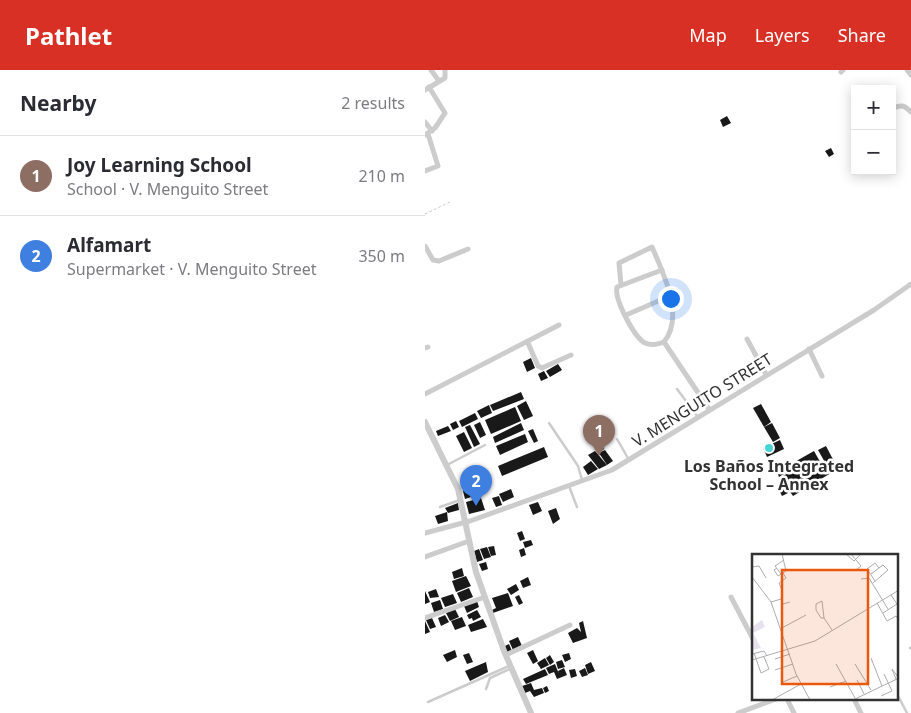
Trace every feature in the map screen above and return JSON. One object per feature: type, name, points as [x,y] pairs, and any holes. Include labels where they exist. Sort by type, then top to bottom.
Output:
[{"type":"street","points":[[431,70],[439,81]]},
{"type":"street","points":[[428,133],[445,113],[427,88],[445,78],[445,70]]},
{"type":"street","points":[[907,70],[911,75]]},
{"type":"street","points":[[896,106],[904,106],[911,112]]},
{"type":"street","points":[[425,122],[438,166],[425,171]]},
{"type":"street","points":[[425,246],[433,260],[439,261],[468,250]]},
{"type":"street","points":[[621,285],[619,263],[652,247],[670,296],[672,327],[665,342]]},
{"type":"street","points":[[662,270],[621,285],[617,288],[616,294],[632,329],[643,341],[652,345],[665,342]]},
{"type":"street","name":"V. MENGUITO STREET","points":[[425,533],[466,522],[583,482],[629,461],[709,409],[874,310],[911,284]]},
{"type":"street","points":[[626,315],[670,296]]},
{"type":"street","points":[[425,394],[528,343],[559,325]]},
{"type":"street","points":[[747,340],[766,374]]},
{"type":"street","points":[[665,342],[677,357],[709,409]]},
{"type":"street","points":[[528,343],[538,366],[542,368],[571,355]]},
{"type":"street","points":[[809,348],[822,376]]},
{"type":"street","points":[[425,422],[461,500],[476,572],[506,655],[531,713]]},
{"type":"street","points":[[425,557],[469,541]]},
{"type":"street","points":[[425,618],[485,597]]},
{"type":"street","points":[[731,597],[752,638]]},
{"type":"street","points":[[506,655],[571,625]]},
{"type":"street","points":[[738,713],[773,700]]},
{"type":"street","points":[[788,700],[794,713]]},
{"type":"street","points":[[854,700],[861,713]]},
{"type":"lane","points":[[677,389],[698,417]]},
{"type":"lane","points":[[549,422],[578,466],[583,482]]},
{"type":"lane","points":[[617,439],[629,461]]},
{"type":"lane","points":[[445,465],[485,446]]},
{"type":"lane","points":[[569,486],[577,507]]},
{"type":"lane","points":[[440,507],[461,500]]},
{"type":"lane","points":[[486,689],[490,678],[511,667]]},
{"type":"lane","points":[[428,702],[511,667]]},
{"type":"lane","points":[[898,696],[907,713]]},
{"type":"path","points":[[425,214],[450,202]]},
{"type":"building","points":[[727,116],[731,123],[723,127],[720,120]]},
{"type":"building","points":[[831,148],[834,154],[829,157],[825,151]]},
{"type":"building","points":[[531,358],[535,368],[527,372],[523,362]]},
{"type":"building","points":[[558,364],[562,370],[550,377],[546,371]]},
{"type":"building","points":[[544,371],[548,378],[541,381],[538,374]]},
{"type":"building","points":[[521,392],[524,399],[493,411],[490,405]]},
{"type":"building","points":[[526,401],[533,416],[524,420],[517,406]]},
{"type":"building","points":[[761,404],[771,422],[764,427],[753,408]]},
{"type":"building","points":[[489,405],[492,413],[481,418],[477,411]]},
{"type":"building","points":[[515,407],[521,421],[491,434],[485,420]]},
{"type":"building","points":[[475,413],[478,419],[462,427],[459,421]]},
{"type":"building","points":[[456,421],[459,427],[453,430],[450,424]]},
{"type":"building","points":[[480,422],[486,435],[480,438],[474,425]]},
{"type":"building","points":[[521,423],[524,430],[495,443],[493,437]]},
{"type":"building","points":[[772,423],[780,438],[773,442],[764,427]]},
{"type":"building","points":[[470,425],[480,444],[474,447],[465,427]]},
{"type":"building","points":[[448,426],[451,431],[438,436],[436,431]]},
{"type":"building","points":[[533,429],[538,441],[534,443],[528,431]]},
{"type":"building","points":[[464,432],[472,448],[464,452],[456,436]]},
{"type":"building","points":[[525,434],[528,442],[500,455],[496,446]]},
{"type":"building","points":[[780,440],[784,449],[767,457],[763,448]]},
{"type":"building","points":[[601,445],[604,449],[598,453],[595,448]]},
{"type":"building","points":[[826,446],[838,469],[831,473],[818,450]]},
{"type":"building","points":[[544,447],[548,457],[502,476],[498,466]]},
{"type":"building","points":[[605,450],[613,461],[607,465],[599,453]]},
{"type":"building","points":[[595,451],[607,465],[599,469],[588,455]]},
{"type":"building","points":[[814,451],[823,467],[785,489],[788,493],[782,496],[778,488],[784,485],[780,478],[811,459],[779,477],[777,472]]},
{"type":"building","points":[[591,461],[598,469],[588,475],[583,467]]},
{"type":"building","points":[[827,466],[831,473],[793,496],[788,489]]},
{"type":"building","points":[[477,485],[480,494],[465,499],[463,491]]},
{"type":"building","points":[[511,489],[514,497],[503,502],[499,494]]},
{"type":"building","points":[[499,496],[502,505],[496,507],[492,498]]},
{"type":"building","points":[[481,498],[485,510],[469,514],[466,502]]},
{"type":"building","points":[[538,502],[542,511],[533,515],[529,505]]},
{"type":"building","points":[[458,503],[459,510],[448,513],[445,508]]},
{"type":"building","points":[[556,508],[560,519],[553,524],[548,511]]},
{"type":"building","points":[[447,512],[448,521],[438,524],[435,516]]},
{"type":"building","points":[[522,531],[525,539],[520,541],[517,533]]},
{"type":"building","points":[[531,540],[533,545],[525,548],[523,542]]},
{"type":"building","points":[[494,546],[496,555],[491,556],[488,547]]},
{"type":"building","points":[[487,547],[491,557],[484,559],[480,549]]},
{"type":"building","points":[[524,548],[526,555],[521,557],[519,550]]},
{"type":"building","points":[[479,549],[483,560],[477,562],[474,551]]},
{"type":"building","points":[[486,562],[488,569],[482,571],[479,564]]},
{"type":"building","points":[[462,568],[464,576],[454,579],[452,572]]},
{"type":"building","points":[[466,576],[471,586],[456,592],[452,581]]},
{"type":"building","points":[[528,577],[531,585],[523,588],[520,581]]},
{"type":"building","points":[[516,584],[519,590],[511,595],[507,589]]},
{"type":"building","points":[[469,588],[473,597],[461,602],[457,593]]},
{"type":"building","points":[[436,589],[439,597],[430,598],[428,592]]},
{"type":"building","points":[[425,591],[430,602],[425,604]]},
{"type":"building","points":[[508,593],[513,606],[493,613],[492,610],[496,608],[492,598]]},
{"type":"building","points":[[453,594],[457,603],[445,607],[441,598]]},
{"type":"building","points":[[519,595],[523,603],[519,605],[515,597]]},
{"type":"building","points":[[440,600],[443,609],[434,612],[431,603]]},
{"type":"building","points":[[477,601],[479,607],[467,613],[464,606]]},
{"type":"building","points":[[455,609],[459,617],[450,621],[446,613]]},
{"type":"building","points":[[477,610],[481,617],[473,621],[472,618],[469,619],[467,615]]},
{"type":"building","points":[[445,615],[449,622],[441,626],[438,618]]},
{"type":"building","points":[[462,617],[466,626],[455,630],[451,621]]},
{"type":"building","points":[[432,618],[436,627],[430,629],[426,620]]},
{"type":"building","points":[[483,619],[487,627],[471,632],[468,625]]},
{"type":"building","points":[[425,621],[430,632],[425,634]]},
{"type":"building","points":[[583,621],[587,638],[573,643],[568,633],[577,628],[581,632],[579,623]]},
{"type":"building","points":[[518,637],[522,646],[513,650],[509,641]]},
{"type":"building","points":[[509,644],[512,651],[506,653],[503,647]]},
{"type":"building","points":[[455,650],[457,657],[447,662],[443,655]]},
{"type":"building","points":[[533,650],[538,661],[533,664],[527,653]]},
{"type":"building","points":[[469,653],[473,662],[467,664],[463,655]]},
{"type":"building","points":[[569,653],[571,659],[565,662],[562,655]]},
{"type":"building","points":[[550,655],[554,662],[550,665],[546,658]]},
{"type":"building","points":[[545,658],[549,665],[541,669],[537,663]]},
{"type":"building","points":[[562,660],[565,667],[558,669],[556,662]]},
{"type":"building","points":[[486,662],[488,672],[470,681],[465,671]]},
{"type":"building","points":[[591,662],[595,671],[588,674],[585,665]]},
{"type":"building","points":[[555,664],[559,674],[558,671],[564,668],[567,675],[557,679],[554,672],[549,674],[546,668]]},
{"type":"building","points":[[585,668],[588,675],[582,677],[579,671]]},
{"type":"building","points":[[545,669],[548,675],[526,684],[523,679]]},
{"type":"building","points":[[575,669],[577,676],[571,678],[569,670]]},
{"type":"building","points":[[531,683],[534,690],[542,688],[544,693],[534,697],[530,691],[525,693],[522,686]]},
{"type":"building","points":[[547,686],[549,691],[545,693],[543,688]]},
{"type":"place","name":"Los Baños Integrated School – Annex","points":[[769,448]]},
{"type":"place","name":"Joy Learning School","points":[[599,456]]},
{"type":"place","name":"Alfamart","points":[[476,506]]}]
